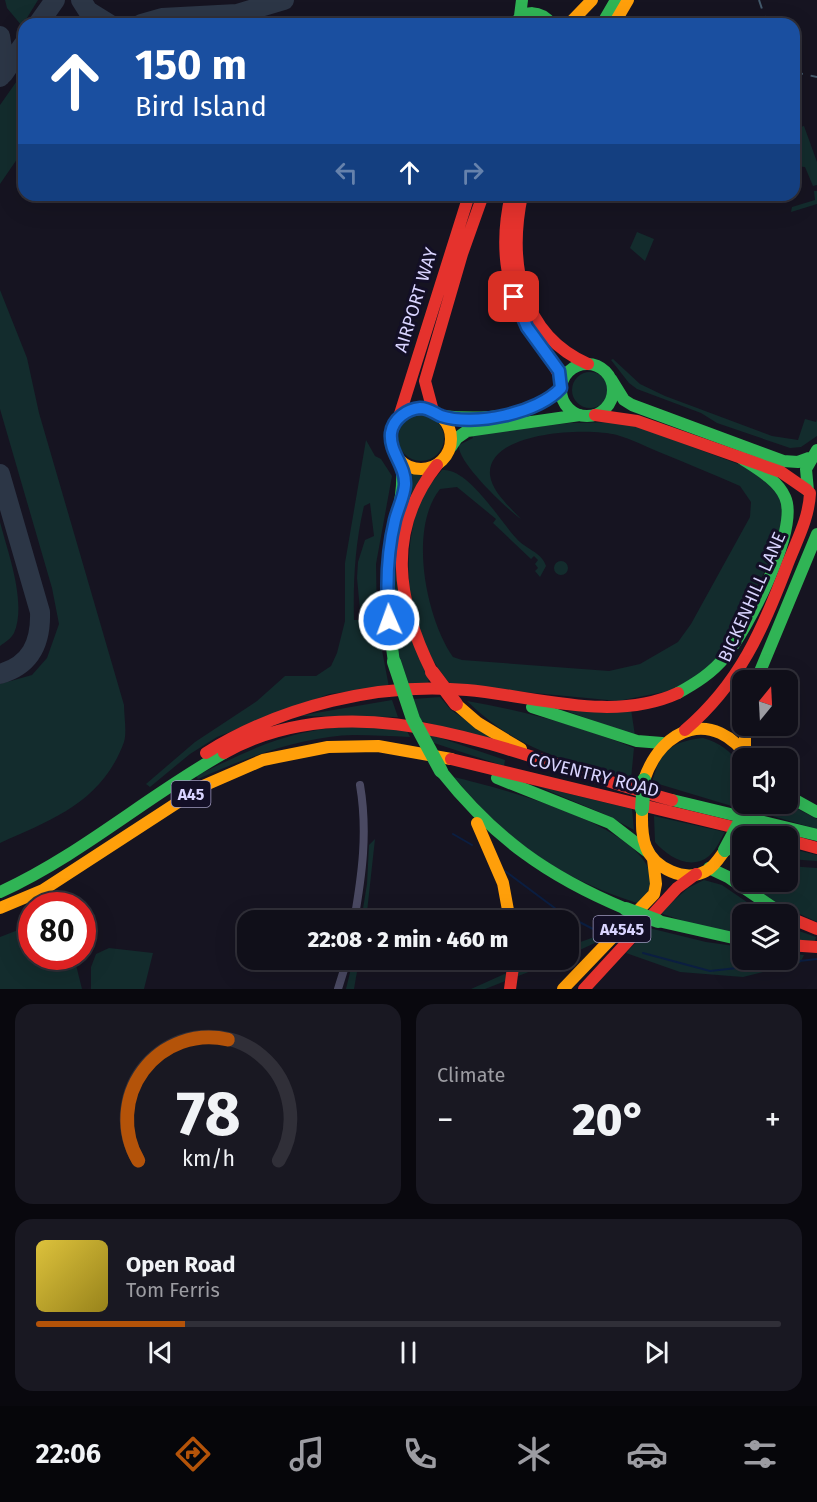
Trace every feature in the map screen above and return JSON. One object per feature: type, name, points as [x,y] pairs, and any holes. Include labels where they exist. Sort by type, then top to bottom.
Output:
[{"type":"main road","points":[[518,18],[522,0]]},
{"type":"main road","points":[[606,18],[616,0]]},
{"type":"main road","points":[[618,18],[628,0]]},
{"type":"main road","points":[[575,18],[591,3]]},
{"type":"main road","points":[[581,18],[591,3]]},
{"type":"main road","points":[[522,18],[535,12],[547,18]]},
{"type":"main road","name":"AIRPORT WAY","points":[[399,417],[467,201]]},
{"type":"main road","name":"AIRPORT WAY","points":[[437,413],[429,404],[425,381],[462,254],[481,201]]},
{"type":"main road","points":[[510,201],[504,227],[508,277],[527,327],[559,371],[568,408],[580,415]]},
{"type":"main road","points":[[520,201],[517,210],[515,247],[525,299],[552,341],[575,361],[602,369],[624,400],[632,405],[783,461],[798,462],[813,454]]},
{"type":"main road","points":[[588,364],[569,372],[562,386],[548,401],[513,414],[466,418],[419,408],[399,417],[391,431],[391,445],[401,462],[405,484],[392,538],[387,581],[394,662],[410,713],[424,746],[472,812],[491,831],[536,865],[591,896],[658,921],[699,933],[732,938]]},
{"type":"main road","points":[[595,415],[607,407],[611,401],[613,386],[611,379]]},
{"type":"main road","points":[[437,413],[451,434],[450,447]]},
{"type":"main road","points":[[713,810],[520,748],[478,723],[456,704],[432,672],[407,615],[403,565],[408,520],[415,498],[426,476],[457,438],[467,431],[580,415],[595,415],[637,422],[781,472],[811,494]]},
{"type":"main road","name":"BICKENHILL LANE","points":[[662,743],[684,731],[711,710],[731,686],[748,658],[809,512],[811,494],[805,475],[813,454]]},
{"type":"main road","points":[[137,809],[203,754],[244,730],[331,701],[418,690],[457,689],[562,703],[627,705],[670,696],[690,687],[714,670],[734,649],[750,624],[789,522],[788,504],[781,487],[769,476],[741,458]]},
{"type":"main road","points":[[401,462],[419,469],[437,465]]},
{"type":"main road","name":"BICKENHILL LANE","points":[[760,670],[817,534]]},
{"type":"main road","points":[[801,571],[814,560],[817,552]]},
{"type":"main road","points":[[457,689],[567,717],[637,741],[662,743]]},
{"type":"main road","name":"COVENTRY ROAD","points":[[137,809],[207,762],[264,735],[319,723],[357,720],[406,723],[467,738],[613,784],[817,835]]},
{"type":"main road","points":[[684,731],[716,731],[728,736],[740,748]]},
{"type":"main road","points":[[651,856],[643,836],[644,780],[650,757],[662,743]]},
{"type":"main road","name":"A45","points":[[0,908],[43,890],[203,786],[246,765],[284,754],[328,747],[378,746],[411,751]]},
{"type":"main road","points":[[411,751],[495,777],[567,804],[625,832],[671,871],[702,871],[725,875],[765,904]]},
{"type":"main road","name":"COVENTRY ROAD","points":[[411,751],[732,827]]},
{"type":"main road","points":[[798,802],[817,812]]},
{"type":"main road","name":"A45","points":[[0,892],[60,863],[137,809]]},
{"type":"main road","points":[[472,812],[496,867],[509,910]]},
{"type":"main road","points":[[702,871],[725,850],[744,814]]},
{"type":"main road","points":[[798,843],[817,848]]},
{"type":"main road","name":"A4545","points":[[563,989],[654,894],[656,884],[651,856]]},
{"type":"main road","name":"A4545","points":[[584,989],[677,888],[702,871]]},
{"type":"main road","points":[[798,921],[817,929]]},
{"type":"main road","points":[[798,946],[817,947]]},
{"type":"main road","points":[[510,989],[513,970]]},
{"type":"street","points":[[355,910],[364,838],[360,786]]},
{"type":"street","points":[[338,989],[344,970]]},
{"type":"green space","points":[[5,0],[38,0],[27,18],[18,18],[18,21],[7,8]]},
{"type":"green space","points":[[18,79],[18,158],[0,184],[0,105]]},
{"type":"green space","points":[[804,126],[817,162],[817,185],[813,186],[805,167],[800,167],[800,127]]},
{"type":"green space","points":[[814,191],[817,191],[817,204],[791,212],[792,207],[815,200]]},
{"type":"green space","points":[[637,232],[654,239],[645,261],[630,248]]},
{"type":"green space","points":[[0,290],[27,358],[39,413],[124,705],[125,738],[115,763],[89,794],[74,806],[39,826],[0,843],[0,684],[32,675],[47,658],[59,624],[52,588],[0,409]]},
{"type":"green space","points":[[613,359],[640,384],[665,396],[772,436],[798,440],[805,419],[816,422],[817,419],[817,436],[801,447],[790,448],[717,423],[701,413],[637,389],[629,383],[611,360]]},
{"type":"green space","points":[[590,372],[603,377],[608,390],[603,403],[590,408],[577,403],[572,390],[577,377]]},
{"type":"green space","points":[[421,415],[430,416],[438,421],[443,429],[443,447],[438,455],[430,460],[421,461],[412,460],[404,455],[399,447],[398,438],[399,429],[404,421],[412,416]]},
{"type":"green space","points":[[616,422],[633,425],[757,471],[780,494],[787,524],[725,655],[679,689],[618,701],[451,685],[438,668],[419,630],[413,610],[409,569],[410,547],[418,502],[442,470],[452,471],[473,486],[516,538],[541,557],[546,566],[540,577],[535,571],[538,568],[535,564],[538,560],[534,556],[531,559],[493,523],[496,519],[457,487],[440,489],[430,506],[425,527],[424,573],[435,620],[453,657],[462,660],[609,671],[640,664],[678,642],[691,624],[750,517],[751,502],[740,486],[617,435],[584,432],[541,436],[521,441],[504,449],[493,460],[491,481],[502,499],[521,519],[484,484],[465,462],[460,452],[459,445],[473,438],[472,435],[569,423]]},
{"type":"green space","points":[[366,440],[375,456],[381,459],[392,476],[376,564],[377,624],[389,687],[329,694],[217,737],[190,754],[150,787],[146,784],[195,742],[257,701],[285,676],[316,676],[331,666],[337,653],[345,621],[345,563]],"holes":[[[370,503],[374,536],[365,540],[358,562],[357,578],[361,620],[354,620],[354,577],[358,534],[364,506]]]},
{"type":"green space","points":[[408,472],[423,475],[400,571],[431,678],[428,681],[432,686],[406,686],[398,661],[391,607]]},
{"type":"green space","points":[[0,522],[15,578],[18,607],[14,633],[0,646]]},
{"type":"green space","points":[[561,561],[566,563],[568,568],[566,573],[561,575],[556,573],[554,568],[556,563]]},
{"type":"green space","points":[[440,697],[451,710],[502,744],[421,721],[413,699]]},
{"type":"green space","points":[[392,700],[398,717],[298,716]]},
{"type":"green space","points":[[467,701],[552,720],[634,748],[631,779],[543,752],[505,731]]},
{"type":"green space","points":[[631,709],[635,736],[567,711]]},
{"type":"green space","points":[[355,726],[406,729],[410,737],[354,735],[314,739],[254,756],[198,779],[196,776],[255,748],[291,736],[310,731]]},
{"type":"green space","points":[[426,733],[505,760],[504,766],[431,742]]},
{"type":"green space","points":[[703,738],[715,742],[732,756],[732,806],[652,782],[663,755],[675,745]]},
{"type":"green space","points":[[454,777],[534,799],[598,826],[625,842],[643,860],[651,879],[643,905],[586,883],[538,856],[496,822]]},
{"type":"green space","points":[[537,786],[632,809],[634,830],[604,814]]},
{"type":"green space","points":[[798,809],[817,819],[817,829],[766,814],[798,814]]},
{"type":"green space","points":[[654,816],[725,832],[709,856],[695,862],[687,862],[666,853],[655,842]]},
{"type":"green space","points":[[375,839],[367,910],[363,910],[367,884],[369,845]]},
{"type":"green space","points":[[798,850],[817,855],[817,861],[798,860]]},
{"type":"green space","points":[[798,867],[817,868],[817,922],[798,913],[798,904],[778,904],[761,892],[798,892]]},
{"type":"green space","points":[[704,880],[722,885],[750,904],[732,904],[732,932],[695,925],[660,913],[688,888]]},
{"type":"green space","points":[[649,928],[706,942],[732,946],[732,970],[772,970],[743,977],[680,972],[626,953]]},
{"type":"green space","points":[[18,930],[18,970],[77,970],[82,989],[0,989],[0,937]]},
{"type":"green space","points":[[798,931],[816,937],[815,941],[798,940]]},
{"type":"green space","points":[[603,934],[597,942],[579,950],[579,942]]},
{"type":"green space","points":[[109,948],[153,953],[144,989],[91,989],[91,970],[96,970],[96,954]]},
{"type":"green space","points":[[798,954],[804,955],[798,963]]},
{"type":"green space","points":[[351,970],[357,970],[354,989],[346,989]]},
{"type":"green space","points":[[514,970],[533,970],[485,989],[471,989]]},
{"type":"waterway","points":[[453,834],[472,845]]},
{"type":"waterway","points":[[505,871],[560,912],[597,931]]},
{"type":"waterway","points":[[643,953],[710,971],[817,959]]},
{"type":"taxiway","points":[[42,18],[55,0]]},
{"type":"taxiway","points":[[81,0],[88,11],[99,18]]},
{"type":"taxiway","points":[[162,18],[237,14],[284,0]]},
{"type":"taxiway","points":[[0,36],[4,61],[0,77]]},
{"type":"taxiway","points":[[3,74],[18,53]]},
{"type":"taxiway","points":[[0,474],[40,612],[39,634],[27,659],[11,670],[0,674]]},
{"type":"railway","points":[[759,0],[765,18]]},
{"type":"railway","points":[[800,73],[817,77]]},
{"type":"traffic: fast","points":[[520,16],[522,0]]},
{"type":"traffic: fast","points":[[606,18],[616,0]]},
{"type":"traffic: fast","points":[[520,18],[533,13],[546,18]]},
{"type":"traffic: fast","points":[[587,364],[601,368],[609,376],[613,390],[609,404],[601,412],[587,416],[573,412],[565,404],[561,390],[565,376],[573,368],[587,364]]},
{"type":"traffic: fast","points":[[611,379],[624,400],[632,405],[783,461],[798,462],[809,458]]},
{"type":"traffic: fast","points":[[441,416],[474,418],[520,412],[548,398],[561,388]]},
{"type":"traffic: fast","points":[[451,447],[457,438],[467,431],[580,415]]},
{"type":"traffic: fast","points":[[808,491],[806,469],[817,450]]},
{"type":"traffic: fast","points":[[678,693],[715,668],[735,644],[769,579],[785,532],[788,512],[782,491],[766,475],[741,458]]},
{"type":"traffic: fast","points":[[394,662],[387,581],[389,554],[401,497],[401,462]]},
{"type":"traffic: fast","points":[[761,670],[817,534]]},
{"type":"traffic: fast","points":[[394,662],[413,719],[441,771]]},
{"type":"traffic: fast","points":[[532,707],[637,741],[662,743]]},
{"type":"traffic: fast","points":[[0,892],[58,861],[224,753]]},
{"type":"traffic: fast","points":[[441,771],[481,816],[524,853],[571,883],[626,909]]},
{"type":"traffic: fast","points":[[497,778],[610,823],[649,853]]},
{"type":"traffic: fast","points":[[642,809],[644,780]]},
{"type":"traffic: fast","points":[[672,800],[817,835]]},
{"type":"traffic: fast","points":[[798,802],[817,812]]},
{"type":"traffic: fast","points":[[725,850],[744,814]]},
{"type":"traffic: fast","points":[[709,868],[728,877],[768,904]]},
{"type":"traffic: fast","points":[[626,909],[658,921]]},
{"type":"traffic: fast","points":[[658,921],[732,938]]},
{"type":"traffic: slow","points":[[575,18],[592,0]]},
{"type":"traffic: slow","points":[[618,18],[628,0]]},
{"type":"traffic: slow","points":[[415,409],[427,409],[438,414],[446,422],[451,439],[449,451],[438,464],[427,469],[415,469],[404,464],[396,456],[391,445],[391,433],[396,422],[404,414],[415,409]]},
{"type":"traffic: slow","points":[[456,704],[478,723],[521,749]]},
{"type":"traffic: slow","points":[[644,780],[652,762],[663,747],[676,736],[690,730],[705,729],[720,733],[739,748]]},
{"type":"traffic: slow","points":[[745,736],[745,748]]},
{"type":"traffic: slow","points":[[0,908],[43,890],[203,786],[263,760],[328,747],[378,746],[451,759]]},
{"type":"traffic: slow","points":[[642,809],[646,847],[656,861],[671,871],[689,875],[706,871],[725,850]]},
{"type":"traffic: slow","points":[[477,823],[503,883],[508,910]]},
{"type":"traffic: slow","points":[[563,989],[654,894],[656,884],[653,859]]},
{"type":"traffic: jam","points":[[399,417],[467,201]]},
{"type":"traffic: jam","points":[[433,411],[425,381],[462,254],[481,201]]},
{"type":"traffic: jam","points":[[510,201],[505,247],[509,281],[521,313],[533,336],[556,369],[562,384]]},
{"type":"traffic: jam","points":[[521,201],[517,245],[524,293],[534,315],[547,334],[565,351],[588,364]]},
{"type":"traffic: jam","points":[[595,415],[637,421],[781,472],[807,490]]},
{"type":"traffic: jam","points":[[432,672],[411,619],[404,593],[402,567],[403,541],[409,515],[420,490],[437,465]]},
{"type":"traffic: jam","points":[[685,730],[721,693],[748,654],[769,610],[802,529],[810,493]]},
{"type":"traffic: jam","points":[[432,672],[456,704]]},
{"type":"traffic: jam","points":[[206,753],[235,736],[298,710],[366,694],[434,688],[601,707],[653,702],[678,693]]},
{"type":"traffic: jam","points":[[224,753],[278,731],[334,722],[391,724],[448,733],[505,748],[672,800]]},
{"type":"traffic: jam","points":[[451,759],[732,827]]},
{"type":"traffic: jam","points":[[798,843],[817,848]]},
{"type":"traffic: jam","points":[[584,989],[677,888],[696,874]]},
{"type":"traffic: jam","points":[[798,921],[817,929]]},
{"type":"traffic: jam","points":[[798,946],[817,947]]},
{"type":"traffic: jam","points":[[510,989],[513,970]]},
{"type":"route","points":[[389,620],[387,581],[389,559],[395,520],[405,484],[401,462],[391,445],[391,431],[399,417],[419,408],[434,411],[441,416],[466,418],[513,414],[531,410],[548,401],[561,388],[559,371],[527,327],[514,297]]}]
